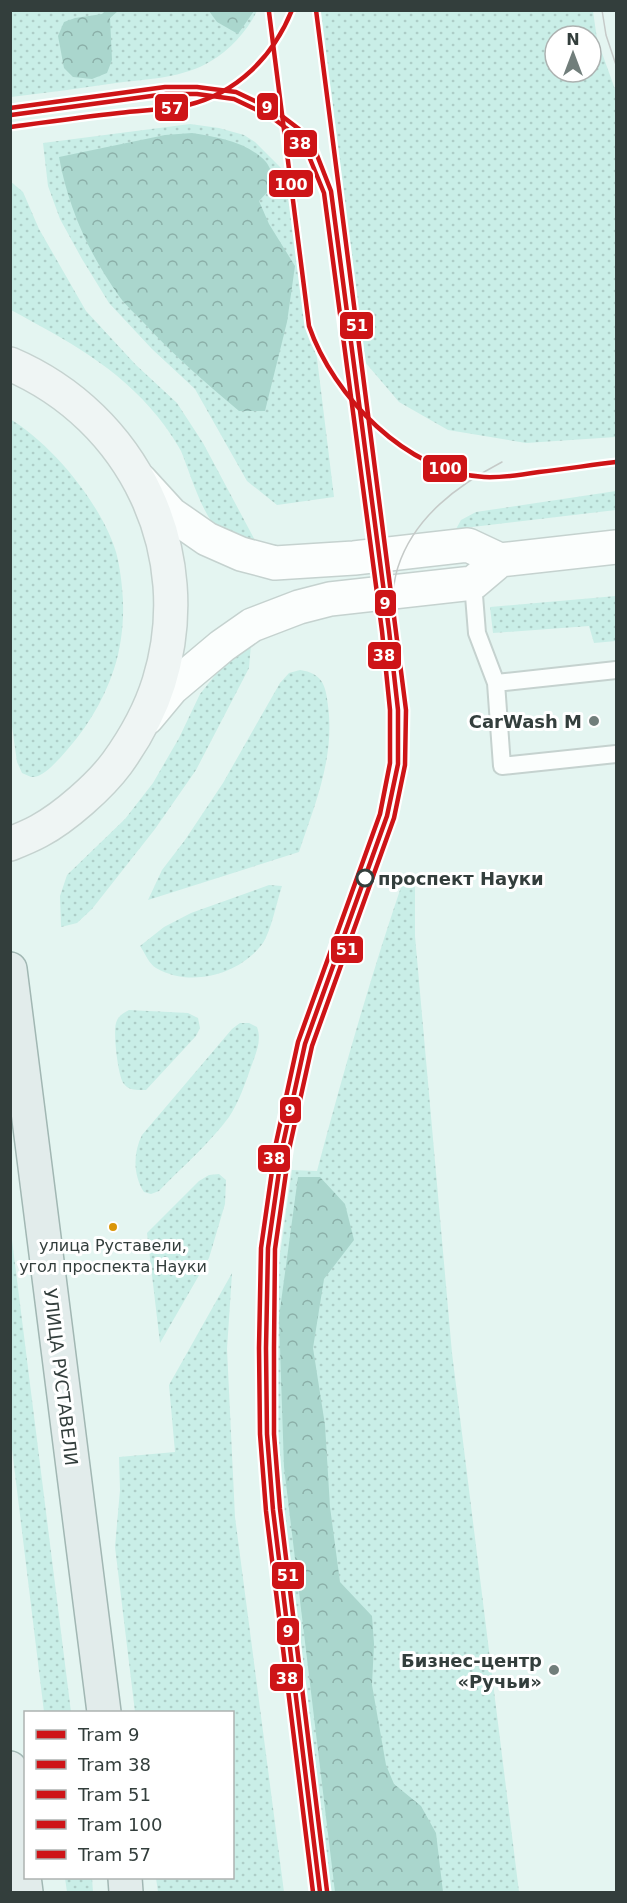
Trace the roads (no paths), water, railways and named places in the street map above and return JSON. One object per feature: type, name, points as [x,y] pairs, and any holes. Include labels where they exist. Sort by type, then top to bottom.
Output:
[{"type":"main road","points":[[10,364],[52,385],[78,404],[101,426],[122,452],[139,479],[156,517],[167,558],[171,600],[166,653],[159,683],[143,722],[116,764],[82,801],[41,831],[10,844]]},
{"type":"main road","name":"УЛИЦА РУСТАВЕЛИ","points":[[10,969],[104,1711]]},
{"type":"main road","points":[[10,1768],[24,1877]]},
{"type":"street","points":[[139,479],[171,514],[207,539],[241,554],[276,562],[354,558],[468,545],[500,560],[616,547]]},
{"type":"street","points":[[143,722],[172,688],[193,669],[252,625],[298,607],[330,599],[473,583],[500,560]]},
{"type":"lane","points":[[473,583],[477,633],[496,683],[502,766],[616,754]]},
{"type":"lane","points":[[496,683],[616,670]]},
{"type":"tram line","name":"57","points":[[10,127],[171,108],[206,99],[237,82],[264,58],[275,43],[292,10]]},
{"type":"tram line","name":"51","points":[[316,10],[406,710],[405,765],[394,818],[312,1046],[290,1145],[275,1249],[274,1434],[280,1509],[327,1891]]},
{"type":"tram line","points":[[602,10],[606,35],[616,65]]},
{"type":"tram line","name":"100","points":[[269,12],[309,326],[320,352],[336,379],[377,426],[401,446],[428,462],[455,472],[484,477],[505,477],[616,462]]},
{"type":"tram line","name":"9","points":[[10,108],[165,87],[197,87],[236,92],[274,110],[299,129],[315,150],[331,191],[389,630],[398,710],[398,764],[387,816],[305,1044],[283,1144],[268,1248],[267,1434],[273,1510],[320,1892]]},
{"type":"tram line","name":"38","points":[[11,115],[166,94],[197,94],[234,99],[270,116],[294,134],[308,154],[324,193],[382,631],[390,710],[390,763],[380,814],[298,1042],[276,1143],[261,1248],[260,1434],[266,1511],[313,1892]]},
{"type":"tram line","points":[[389,630],[396,574],[405,549],[415,533],[426,518],[454,492],[502,462]]},
{"type":"place","name":"CarWash M","points":[[594,721]]},
{"type":"place","name":"проспект Науки","points":[[365,878]]},
{"type":"place","name":"улица Руставели, угол проспекта Науки","points":[[113,1227]]},
{"type":"place","name":"Бизнес-центр «Ручьи»","points":[[554,1670]]}]
